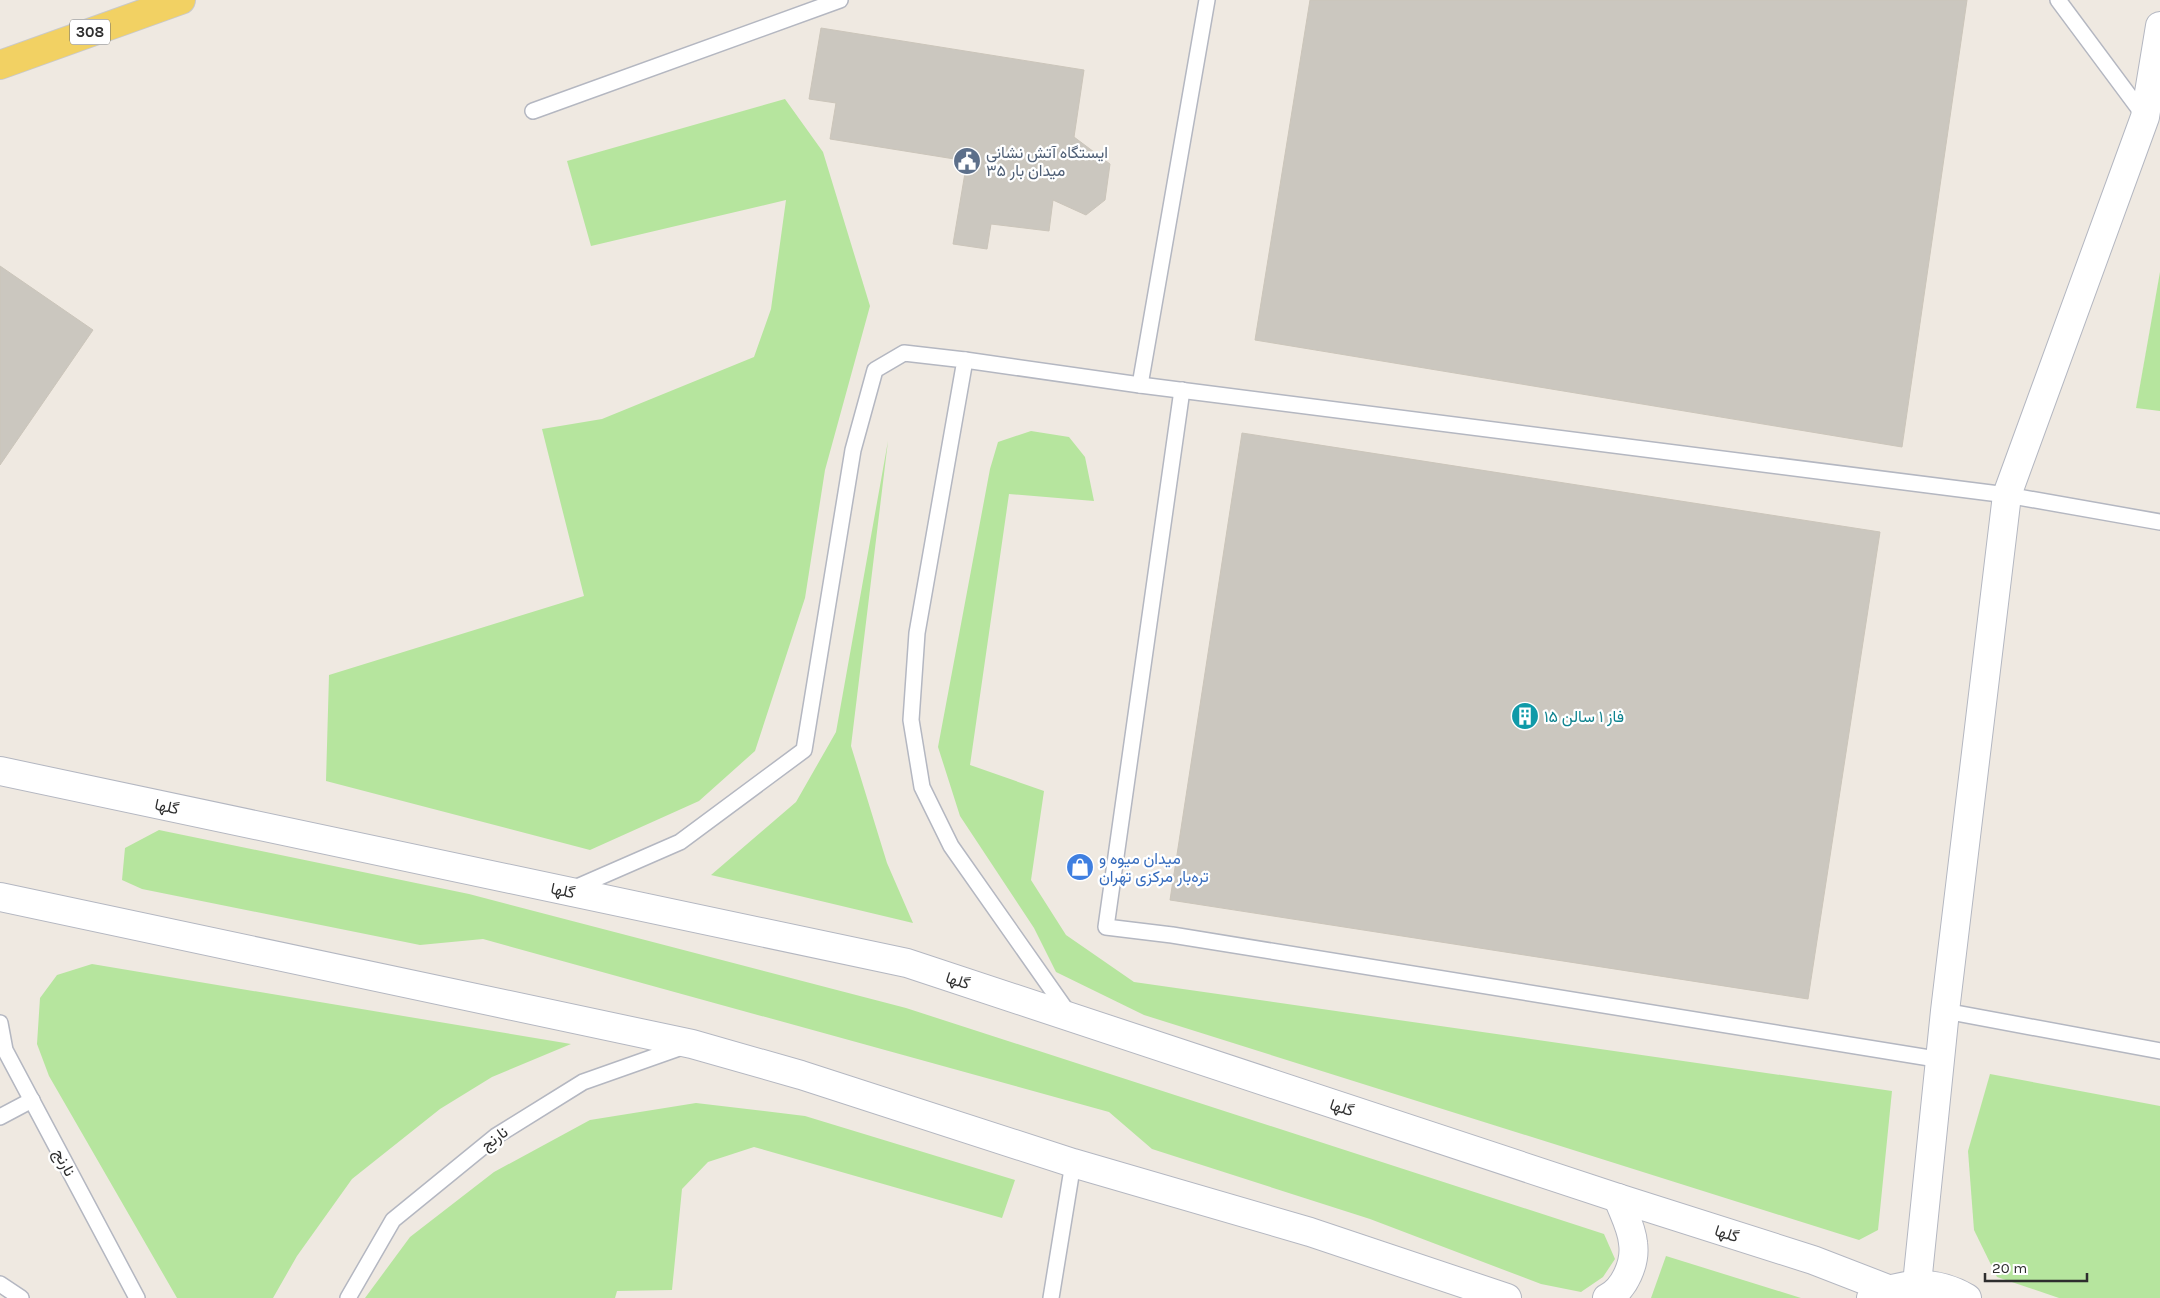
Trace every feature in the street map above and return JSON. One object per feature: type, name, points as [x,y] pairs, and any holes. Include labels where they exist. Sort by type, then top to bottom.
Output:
[{"type":"main road","name":"308","points":[[0,65],[181,0]]},
{"type":"street","points":[[1917,1284],[1946,1011],[2007,495],[2145,117],[2160,26]]},
{"type":"street","name":"گلها","points":[[0,771],[907,963],[1618,1198],[1813,1260],[1880,1294]]},
{"type":"street","points":[[0,897],[692,1044],[801,1075],[1073,1163],[1310,1232],[1507,1298]]},
{"type":"street","points":[[1607,1298],[1612,1296],[1624,1281],[1633,1260],[1633,1242],[1618,1198]]},
{"type":"street","points":[[1880,1294],[1917,1284],[1942,1287],[1967,1298]]},
{"type":"lane","points":[[533,112],[840,0]]},
{"type":"lane","points":[[1140,385],[1207,0]]},
{"type":"lane","points":[[2058,0],[2145,117]]},
{"type":"lane","points":[[567,891],[680,842],[804,750],[853,450],[875,370],[904,353],[1140,385],[2007,495],[2160,522]]},
{"type":"lane","points":[[965,360],[917,633],[912,720],[920,777],[922,787],[951,846],[1071,1017]]},
{"type":"lane","points":[[1182,390],[1106,927],[1192,938],[1942,1060]]},
{"type":"lane","points":[[1946,1011],[2160,1051]]},
{"type":"lane","name":"نارنج","points":[[0,1023],[5,1050],[137,1298]]},
{"type":"lane","name":"نارنج","points":[[348,1298],[393,1220],[496,1136],[583,1082],[692,1044]]},
{"type":"lane","points":[[0,1117],[32,1100]]},
{"type":"lane","points":[[1051,1298],[1073,1163]]},
{"type":"lane","points":[[0,1284],[21,1298]]},
{"type":"green space","points":[[785,99],[823,152],[870,306],[825,470],[805,598],[755,751],[699,801],[590,850],[326,781],[329,675],[584,596],[542,429],[602,419],[754,357],[771,309],[786,200],[591,246],[567,161]]},
{"type":"green space","points":[[2160,272],[2160,411],[2136,408]]},
{"type":"green space","points":[[1031,431],[1069,437],[1085,457],[1094,501],[1009,494],[970,765],[1044,791],[1031,880],[1066,935],[1134,982],[1892,1091],[1878,1230],[1859,1240],[1144,1015],[1056,972],[1034,928],[960,816],[938,747],[990,469],[998,442]]},
{"type":"green space","points":[[888,441],[851,746],[887,863],[913,923],[711,875],[796,802],[836,732]]},
{"type":"green space","points":[[159,830],[469,894],[906,1008],[1604,1234],[1615,1259],[1603,1277],[1581,1292],[1541,1284],[1370,1219],[1152,1149],[1109,1112],[483,939],[420,945],[142,889],[122,880],[125,848]]},
{"type":"green space","points":[[92,964],[571,1044],[492,1077],[440,1109],[352,1179],[297,1256],[273,1298],[177,1298],[49,1076],[37,1044],[40,998],[57,975]]},
{"type":"green space","points":[[1990,1074],[2160,1106],[2160,1298],[2059,1298],[1997,1277],[1974,1230],[1968,1151]]},
{"type":"green space","points":[[696,1103],[805,1116],[1015,1180],[1002,1218],[754,1147],[708,1162],[682,1189],[672,1290],[617,1291],[615,1298],[365,1298],[410,1237],[494,1172],[590,1120]]},
{"type":"green space","points":[[1666,1256],[1801,1298],[1651,1298]]},
{"type":"building","points":[[1310,0],[1967,0],[1902,447],[1255,340]]},
{"type":"building","points":[[821,28],[1084,70],[1074,137],[1110,164],[1105,200],[1086,215],[1053,200],[1049,231],[991,224],[987,249],[953,244],[967,161],[830,139],[836,103],[809,99]]},
{"type":"building","points":[[0,266],[93,330],[0,465]]},
{"type":"building","name":"فاز ۱ سالن ۱۵","points":[[1242,433],[1880,532],[1808,999],[1170,900]]},
{"type":"place","name":"ایستگاه آتش نشانی ۳۵ میدان بار","points":[[967,161]]},
{"type":"place","name":"فاز ۱ سالن ۱۵","points":[[1525,716]]},
{"type":"place","name":"میدان میوه و تره‌بار مرکزی تهران","points":[[1080,867]]}]
